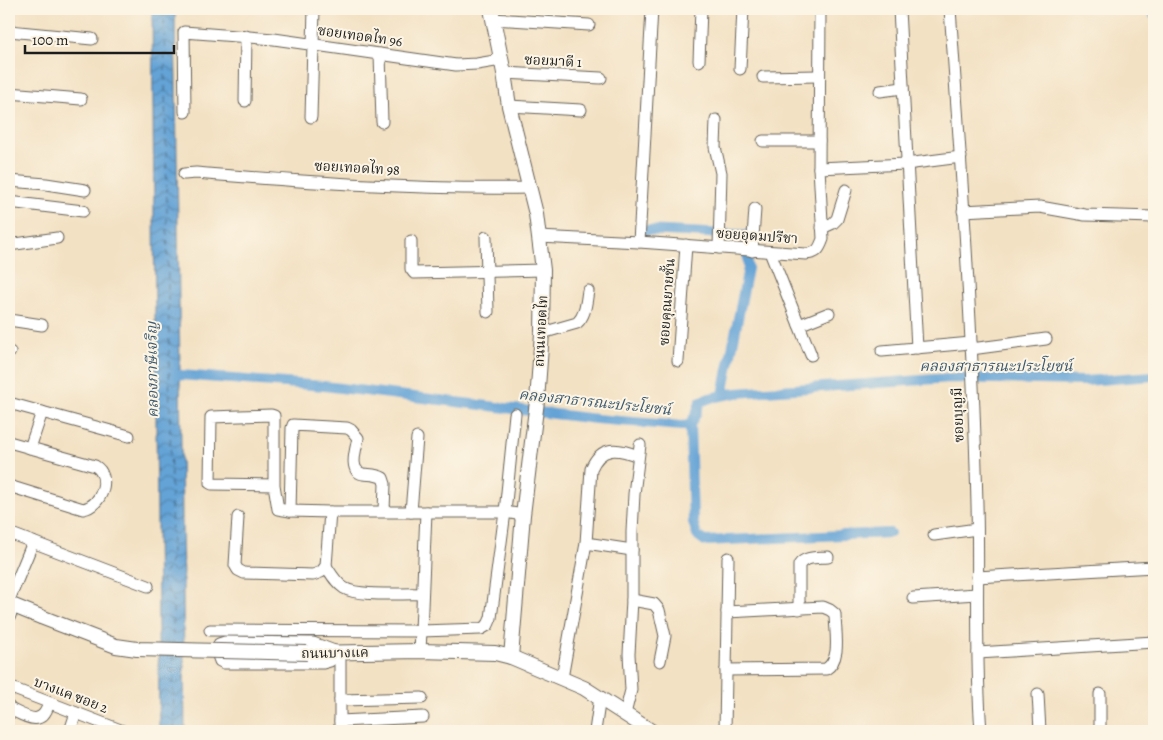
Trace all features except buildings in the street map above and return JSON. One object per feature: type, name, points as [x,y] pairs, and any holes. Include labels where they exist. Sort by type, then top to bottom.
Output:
[{"type":"main road","name":"ถนนเทอดไท","points":[[492,14],[509,106],[536,214],[543,270],[542,333],[510,658]]},
{"type":"main road","name":"ถนนบางแค","points":[[10,607],[116,646],[137,650],[307,653],[494,653],[562,678],[600,697],[651,731]]},
{"type":"street","points":[[311,117],[314,9]]},
{"type":"street","points":[[639,242],[652,9]]},
{"type":"street","points":[[699,60],[701,9]]},
{"type":"street","points":[[740,69],[743,9]]},
{"type":"street","name":"ซอยอุดมปรีชา","points":[[539,238],[639,242],[806,254],[813,253],[819,249],[823,239],[819,168],[818,76],[820,9]]},
{"type":"street","points":[[899,9],[917,348]]},
{"type":"street","name":"ซอยบุญมี","points":[[950,9],[961,157],[971,346],[981,731]]},
{"type":"street","points":[[492,14],[589,25]]},
{"type":"street","points":[[9,31],[92,39]]},
{"type":"street","name":"ซอยเทอดไท 96","points":[[185,112],[184,32],[246,36],[456,64],[503,67]]},
{"type":"street","points":[[245,100],[246,36]]},
{"type":"street","points":[[380,54],[382,122]]},
{"type":"street","name":"ซอยมาดี 1","points":[[503,67],[601,78]]},
{"type":"street","points":[[763,76],[818,76]]},
{"type":"street","points":[[880,91],[903,88]]},
{"type":"street","points":[[9,93],[81,99]]},
{"type":"street","points":[[509,106],[581,110]]},
{"type":"street","points":[[716,120],[715,147],[721,173],[719,248]]},
{"type":"street","points":[[763,141],[819,141]]},
{"type":"street","points":[[819,168],[906,164],[961,157]]},
{"type":"street","name":"ซอยเทอดไท 98","points":[[184,174],[196,173],[455,188],[529,188]]},
{"type":"street","points":[[9,181],[85,190]]},
{"type":"street","points":[[822,228],[834,223],[837,219],[846,190]]},
{"type":"street","points":[[9,202],[83,211]]},
{"type":"street","points":[[963,211],[1040,207],[1085,216],[1154,217]]},
{"type":"street","points":[[752,251],[755,209]]},
{"type":"street","points":[[486,237],[488,312]]},
{"type":"street","points":[[9,245],[57,238]]},
{"type":"street","points":[[411,241],[411,270],[414,273],[543,270]]},
{"type":"street","name":"ซอยคุณยายชั้น","points":[[678,361],[686,245]]},
{"type":"street","points":[[770,252],[811,354]]},
{"type":"street","points":[[542,333],[577,323],[584,315],[588,291]]},
{"type":"street","points":[[799,325],[829,314]]},
{"type":"street","points":[[9,320],[42,325]]},
{"type":"street","points":[[882,351],[1046,340]]},
{"type":"street","points":[[9,403],[129,436]]},
{"type":"street","points":[[30,448],[42,412]]},
{"type":"street","points":[[210,630],[481,630],[488,625],[491,618],[505,512],[514,414]]},
{"type":"street","points":[[274,485],[210,483],[211,417],[274,416],[274,485],[277,508],[290,511],[505,512],[523,515]]},
{"type":"street","points":[[290,511],[293,425],[347,428],[351,430],[358,438],[354,465],[356,470],[361,474],[378,474],[383,478],[385,484],[384,511]]},
{"type":"street","points":[[411,512],[416,438]]},
{"type":"street","points":[[9,442],[98,468],[103,480],[102,492],[94,506],[83,509],[9,486]]},
{"type":"street","points":[[562,678],[586,543],[591,469],[595,459],[601,453],[616,450],[639,451],[634,494],[632,550],[629,654],[631,690],[625,714]]},
{"type":"street","points":[[238,517],[236,565],[238,570],[244,573],[313,574],[321,572],[326,566],[330,512]]},
{"type":"street","points":[[420,652],[426,512]]},
{"type":"street","points":[[934,535],[977,530]]},
{"type":"street","points":[[9,533],[148,586]]},
{"type":"street","points":[[10,607],[33,542]]},
{"type":"street","points":[[586,543],[632,550]]},
{"type":"street","points":[[799,609],[799,565],[802,561],[808,559],[828,557]]},
{"type":"street","points":[[724,731],[728,558]]},
{"type":"street","points":[[326,566],[337,583],[344,588],[356,592],[422,594]]},
{"type":"street","points":[[977,577],[1154,567]]},
{"type":"street","points":[[914,598],[977,594]]},
{"type":"street","points":[[632,600],[654,604],[659,610],[665,636],[660,661]]},
{"type":"street","points":[[726,670],[826,669],[832,665],[836,658],[835,614],[830,610],[823,608],[727,612]]},
{"type":"street","points":[[225,642],[313,643],[340,653],[330,661],[323,663],[224,663],[218,657],[218,648],[220,644],[225,642]]},
{"type":"street","points":[[978,653],[1154,642]]},
{"type":"street","points":[[340,653],[340,726],[423,717]]},
{"type":"street","name":"บางแค ซอย 2","points":[[11,692],[76,713],[98,727],[123,731]]},
{"type":"street","points":[[1038,694],[1040,731]]},
{"type":"street","points":[[1100,694],[1100,731]]},
{"type":"street","points":[[595,731],[600,697]]},
{"type":"street","points":[[340,700],[422,698]]},
{"type":"street","points":[[9,707],[26,717],[35,719],[42,717],[46,713],[49,703]]},
{"type":"street","points":[[70,731],[76,713]]},
{"type":"water","points":[[152,9],[175,9],[185,731],[159,731]]},
{"type":"waterway","points":[[1154,9],[1154,15]]},
{"type":"waterway","points":[[646,230],[747,235],[748,268],[723,395]]},
{"type":"waterway","name":"คลองสาธารณะประโยชน์","points":[[167,374],[324,386],[596,419],[682,426],[690,425],[700,402],[736,393],[950,378],[1084,381],[1154,376]]},
{"type":"waterway","points":[[690,425],[693,522],[697,535],[705,541],[890,533]]},
{"type":"ferry route","points":[[164,9],[172,558],[161,580],[173,599],[173,644]]},
{"type":"ferry route","points":[[173,656],[174,731]]},
{"type":"water label","name":"คลองภาษีเจริญ","points":[[152,370]]}]
